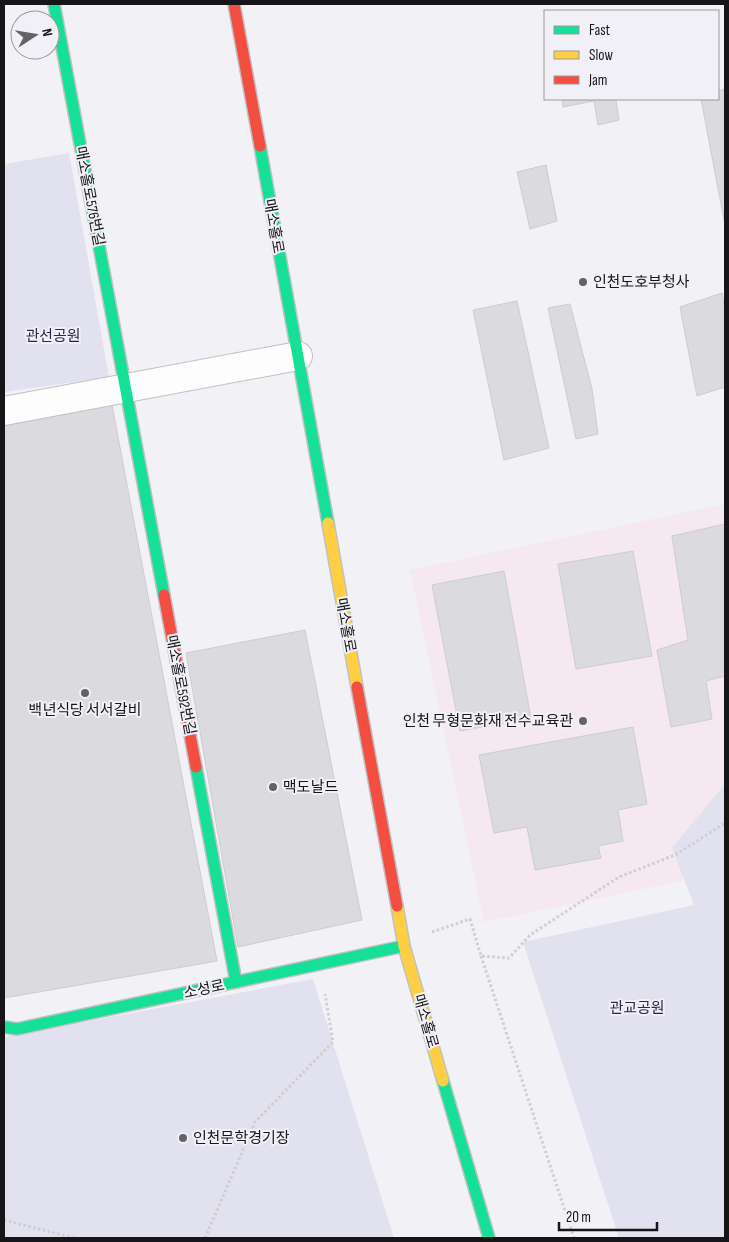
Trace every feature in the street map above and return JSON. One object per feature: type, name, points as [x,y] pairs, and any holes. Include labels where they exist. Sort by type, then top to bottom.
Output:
[{"type":"street","name":"매소홀로576번길","points":[[54,4],[126,388]]},
{"type":"street","name":"매소홀로","points":[[234,4],[404,946],[490,1238]]},
{"type":"street","points":[[4,411],[298,356]]},
{"type":"street","name":"매소홀로592번길","points":[[126,388],[236,982]]},
{"type":"street","name":"소성로","points":[[4,1027],[17,1029],[404,946]]},
{"type":"path","points":[[481,956],[509,958],[530,935],[619,877],[675,855],[725,823]]},
{"type":"path","points":[[404,946],[420,936],[470,919],[574,1238]]},
{"type":"path","points":[[205,1238],[255,1122],[333,1042],[320,964]]},
{"type":"path","points":[[4,1220],[74,1238]]},
{"type":"shaded area","name":"인천 무형문화재 전수교육관","points":[[725,504],[725,872],[484,922],[410,570]]},
{"type":"green space","name":"관선공원","points":[[69,153],[109,377],[4,392],[4,164]]},
{"type":"green space","name":"관교공원","points":[[725,784],[725,1238],[619,1238],[523,942],[694,905],[672,848]]},
{"type":"green space","name":"인천문학경기장","points":[[313,979],[394,1238],[4,1238],[4,1037]]},
{"type":"building","points":[[725,89],[725,225],[701,100],[719,100],[719,91]]},
{"type":"building","points":[[562,100],[616,100],[619,120],[598,125],[594,101],[563,107]]},
{"type":"building","points":[[546,165],[557,221],[530,229],[517,172]]},
{"type":"building","points":[[722,293],[725,310],[725,387],[697,396],[680,307]]},
{"type":"building","points":[[517,301],[549,448],[504,460],[473,310]]},
{"type":"building","points":[[570,304],[592,389],[598,434],[576,439],[548,308]]},
{"type":"building","name":"백년식당 서서갈비","points":[[112,405],[217,961],[4,998],[4,425]]},
{"type":"building","points":[[725,524],[725,676],[706,681],[712,719],[671,727],[657,650],[688,640],[672,536]]},
{"type":"building","points":[[633,551],[652,656],[576,669],[558,564]]},
{"type":"building","points":[[504,571],[531,718],[460,731],[432,585]]},
{"type":"building","name":"맥도날드","points":[[305,630],[362,920],[238,947],[186,653]]},
{"type":"building","points":[[633,727],[647,804],[618,810],[623,841],[598,846],[601,858],[535,870],[527,827],[494,833],[479,755]]},
{"type":"traffic: fast","points":[[54,4],[164,595]]},
{"type":"traffic: fast","points":[[260,146],[328,523]]},
{"type":"traffic: fast","points":[[196,767],[236,982]]},
{"type":"traffic: fast","points":[[4,1027],[17,1029],[404,946]]},
{"type":"traffic: fast","points":[[443,1081],[489,1238]]},
{"type":"traffic: slow","points":[[328,523],[357,687]]},
{"type":"traffic: slow","points":[[397,906],[404,946],[443,1081]]},
{"type":"traffic: jam","points":[[234,4],[260,146]]},
{"type":"traffic: jam","points":[[164,595],[196,767]]},
{"type":"traffic: jam","points":[[357,687],[397,906]]},
{"type":"place","name":"인천도호부청사","points":[[583,282]]},
{"type":"place","name":"백년식당 서서갈비","points":[[85,693]]},
{"type":"place","name":"인천 무형문화재 전수교육관","points":[[583,721]]},
{"type":"place","name":"맥도날드","points":[[273,787]]},
{"type":"place","name":"인천문학경기장","points":[[183,1138]]}]
